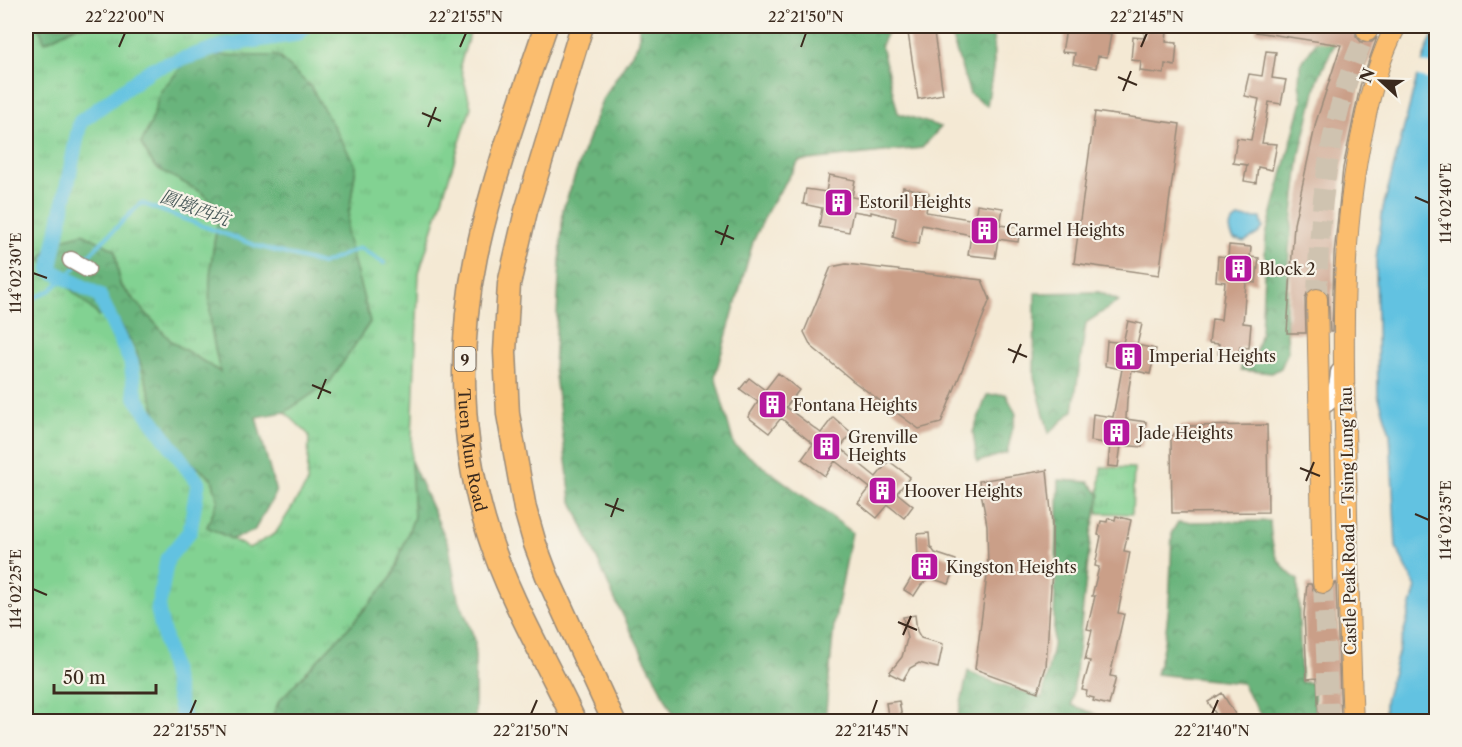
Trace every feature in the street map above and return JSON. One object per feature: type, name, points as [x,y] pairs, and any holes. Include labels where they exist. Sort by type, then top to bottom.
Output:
[{"type":"highway","name":"Tuen Mun Road","points":[[546,26],[495,183],[476,258],[467,321],[465,392],[472,464],[488,535],[517,608],[575,722]]},
{"type":"highway","points":[[582,26],[526,211],[509,284],[506,352],[508,414],[522,498],[535,544],[547,576],[614,722]]},
{"type":"main road","name":"Castle Peak Road – Tsing Lung Tau","points":[[1353,722],[1344,321],[1349,220],[1355,167],[1376,73],[1396,26]]},
{"type":"main road","name":"Castle Peak Road – Tsing Lung Tau","points":[[1317,299],[1323,583]]},
{"type":"street","points":[[71,260],[87,269]]},
{"type":"street","name":"Castle Peak Road – Tsing Lung Tau","points":[[1320,407],[1331,401],[1337,387],[1344,321]]},
{"type":"green space","points":[[26,26],[38,26],[45,42],[77,26],[472,26],[460,65],[471,107],[419,273],[411,461],[414,517],[392,577],[352,624],[279,701],[271,721],[26,721]],"holes":[[[151,123],[356,166],[346,233],[370,322],[330,382],[285,412],[309,435],[307,484],[275,534],[249,548],[207,527],[218,500],[212,479],[162,438],[136,350],[116,315],[98,316],[115,250],[120,284],[172,342],[220,372],[211,326],[210,282],[221,209],[201,192],[155,167],[141,144]]]},
{"type":"green space","points":[[38,26],[77,26],[45,42]]},
{"type":"green space","points":[[639,26],[890,26],[881,45],[898,113],[941,127],[922,148],[799,161],[769,208],[753,242],[715,376],[734,445],[852,532],[834,625],[825,721],[677,721],[615,600],[571,499],[554,368],[563,209],[602,100],[639,42]]},
{"type":"green space","points":[[948,26],[993,26],[994,63],[987,106],[970,94]]},
{"type":"green space","points":[[1327,26],[1343,26],[1318,79],[1300,154],[1289,250],[1286,312],[1288,351],[1281,368],[1272,373],[1241,370],[1241,363],[1256,351],[1261,332],[1266,235],[1302,101],[1299,83],[1300,65]]},
{"type":"green space","points":[[192,55],[278,56],[311,87],[356,166],[346,233],[370,322],[330,382],[285,412],[256,417],[276,493],[254,531],[232,539],[207,527],[218,500],[212,479],[162,438],[136,350],[116,316],[99,316],[40,260],[53,242],[83,233],[115,250],[120,285],[172,342],[220,372],[211,325],[210,281],[221,209],[201,192],[155,167],[141,144],[151,123],[160,92]]},
{"type":"green space","points":[[1099,292],[1119,301],[1086,323],[1073,411],[1049,433],[1034,377],[1035,293]]},
{"type":"green space","points":[[1006,394],[1016,414],[1007,453],[977,462],[973,432],[987,395]]},
{"type":"green space","points":[[411,461],[449,546],[457,594],[475,640],[475,715],[477,721],[271,721],[279,701],[352,624],[392,577],[414,517]]},
{"type":"green space","points":[[1101,467],[1134,468],[1132,514],[1098,513]]},
{"type":"green space","points":[[1059,480],[1089,482],[1100,495],[1091,534],[1072,705],[1104,718],[1102,722],[957,721],[968,671],[1042,698],[1053,646]]},
{"type":"green space","points":[[1270,521],[1276,555],[1284,568],[1298,580],[1301,682],[1314,683],[1315,721],[1264,721],[1242,683],[1156,674],[1167,622],[1172,532],[1178,522]]},
{"type":"water","points":[[1436,31],[1436,721],[1385,721],[1385,701],[1416,587],[1396,547],[1390,433],[1378,395],[1376,259],[1383,208],[1417,77],[1429,43]]},
{"type":"water","points":[[1238,218],[1261,218],[1263,228],[1258,234],[1244,242],[1234,239],[1230,227]]},
{"type":"pier","points":[[1419,62],[1436,64],[1436,81],[1414,76]]},
{"type":"building","points":[[907,26],[933,26],[943,94],[918,99]]},
{"type":"building","points":[[1077,26],[1101,26],[1100,32],[1111,34],[1107,57],[1098,56],[1096,68],[1073,64],[1075,53],[1062,52],[1066,29],[1077,30]]},
{"type":"building","points":[[1256,26],[1354,26],[1356,36],[1361,42],[1372,42],[1377,37],[1360,86],[1343,168],[1334,254],[1332,332],[1330,332],[1328,293],[1316,287],[1307,293],[1305,299],[1306,333],[1287,333],[1294,224],[1316,122],[1341,45],[1256,32]]},
{"type":"building","points":[[1145,29],[1167,31],[1166,42],[1177,43],[1175,66],[1165,64],[1164,74],[1140,71],[1141,61],[1131,60],[1133,37],[1144,38]]},
{"type":"building","points":[[1266,51],[1276,52],[1272,78],[1286,80],[1281,104],[1269,102],[1262,143],[1277,144],[1272,170],[1258,167],[1256,183],[1244,181],[1247,165],[1233,163],[1237,138],[1251,140],[1259,99],[1245,96],[1246,87],[1249,74],[1262,76]]},
{"type":"building","points":[[1095,112],[1180,124],[1159,275],[1074,263]]},
{"type":"building","points":[[829,175],[855,180],[852,197],[898,206],[903,187],[929,193],[926,212],[975,220],[977,204],[1003,208],[1000,225],[1020,228],[1018,242],[998,239],[995,258],[968,255],[971,235],[922,225],[919,244],[908,242],[893,237],[896,218],[871,212],[871,214],[853,211],[849,232],[819,227],[822,208],[803,204],[806,189],[826,192]]},
{"type":"building","points":[[1229,245],[1251,247],[1250,257],[1259,258],[1256,283],[1246,282],[1243,323],[1251,324],[1249,348],[1240,347],[1238,356],[1218,354],[1219,344],[1209,343],[1212,319],[1221,320],[1224,292],[1225,282],[1216,281],[1218,256],[1228,257]]},
{"type":"building","points":[[846,264],[982,280],[990,299],[941,423],[919,429],[853,381],[811,346],[804,332],[831,267]]},
{"type":"building","points":[[1128,321],[1142,324],[1137,345],[1156,349],[1150,374],[1132,370],[1127,399],[1126,419],[1146,422],[1142,447],[1121,445],[1118,467],[1108,466],[1110,444],[1091,441],[1093,414],[1113,417],[1122,369],[1105,366],[1107,341],[1123,343]]},
{"type":"building","points":[[778,373],[799,390],[786,407],[821,433],[833,417],[852,433],[840,448],[876,477],[889,461],[910,477],[897,493],[913,506],[904,518],[888,505],[877,518],[858,503],[870,488],[835,461],[825,476],[802,459],[813,444],[781,418],[769,433],[748,417],[758,402],[740,389],[749,378],[765,390]]},
{"type":"building","points":[[1267,425],[1268,512],[1172,513],[1171,437],[1182,426]]},
{"type":"building","points":[[1047,470],[1052,522],[1052,570],[1046,667],[1038,692],[975,669],[988,568],[987,525],[979,481]]},
{"type":"building","points":[[1116,516],[1131,520],[1124,551],[1130,552],[1118,613],[1124,614],[1110,676],[1116,677],[1109,705],[1093,701],[1094,698],[1086,696],[1087,691],[1082,690],[1090,661],[1085,660],[1092,630],[1087,629],[1099,567],[1095,566],[1101,536],[1098,535],[1101,521],[1107,522],[1108,518],[1115,520]]},
{"type":"building","name":"Kingston Heights","points":[[929,533],[930,546],[935,553],[956,560],[954,571],[949,584],[930,578],[921,585],[914,596],[904,590],[916,570],[917,534]]},
{"type":"building","points":[[1335,583],[1341,722],[1319,722],[1317,678],[1307,679],[1304,614],[1307,584],[1311,584],[1313,590],[1323,595],[1330,593]]},
{"type":"building","points":[[915,615],[917,631],[921,638],[943,644],[938,668],[919,663],[910,668],[903,680],[889,673],[902,657],[907,639],[903,617]]},
{"type":"building","points":[[1222,693],[1240,722],[1221,722],[1208,702]]},
{"type":"building","points":[[899,701],[906,722],[889,722],[886,703]]},
{"type":"waterway","points":[[184,722],[158,610],[167,559],[190,531],[198,483],[136,398],[131,362],[99,295],[50,270],[80,122],[152,69],[225,45],[297,34],[305,26]]},
{"type":"waterway","name":"圓墩西坑","points":[[82,262],[141,203],[257,246],[322,264],[360,248],[384,263]]},
{"type":"waterway","name":"圓墩西坑","points":[[26,302],[51,290],[76,267]]},
{"type":"tunnel","points":[[1317,299],[1320,231],[1328,162],[1343,96],[1367,31]]},
{"type":"tunnel","points":[[1323,583],[1329,722]]},
{"type":"place","name":"Estoril Heights","points":[[838,202]]},
{"type":"place","name":"Carmel Heights","points":[[985,230]]},
{"type":"place","name":"Block 2","points":[[1238,269]]},
{"type":"place","name":"Imperial Heights","points":[[1128,356]]},
{"type":"place","name":"Fontana Heights","points":[[772,405]]},
{"type":"place","name":"Jade Heights","points":[[1117,433]]},
{"type":"place","name":"Grenville Heights","points":[[827,446]]},
{"type":"place","name":"Hoover Heights","points":[[883,491]]},
{"type":"place","name":"Kingston Heights","points":[[925,567]]}]
